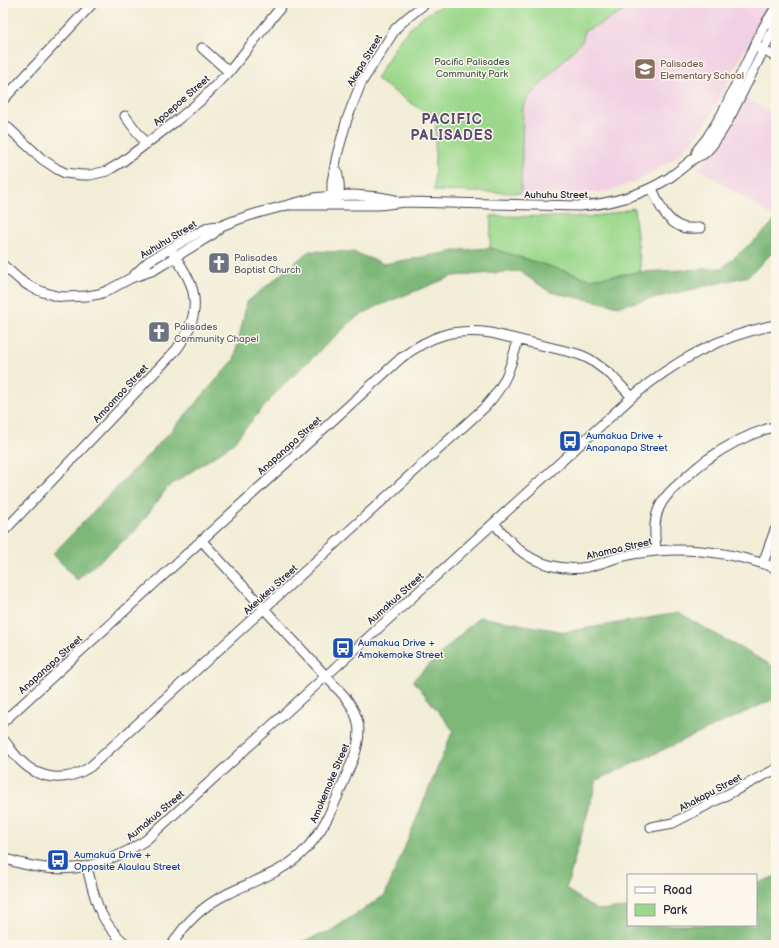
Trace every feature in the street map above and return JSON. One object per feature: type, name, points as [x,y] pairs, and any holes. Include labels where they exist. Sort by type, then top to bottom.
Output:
[{"type":"street","points":[[3,100],[93,3]]},
{"type":"street","name":"Apoepoe Street","points":[[3,123],[49,165],[65,173],[74,175],[90,175],[107,171],[146,144],[199,102],[229,72],[284,3]]},
{"type":"street","name":"Akepa Street","points":[[336,205],[339,182],[336,164],[337,155],[356,94],[361,83],[396,28],[426,3]]},
{"type":"street","name":"Auhuhu Street","points":[[695,158],[698,149],[713,130],[722,114],[763,28],[776,6]]},
{"type":"street","name":"Auhuhu Street","points":[[292,205],[379,205],[405,202],[571,206],[602,204],[628,197],[652,188],[669,178],[695,158],[704,154],[717,138],[737,104],[776,23]]},
{"type":"street","points":[[754,46],[776,57]]},
{"type":"street","points":[[202,48],[229,72]]},
{"type":"street","points":[[125,116],[146,144]]},
{"type":"street","points":[[652,188],[662,209],[670,219],[682,227],[701,228]]},
{"type":"street","name":"Auhuhu Street","points":[[131,278],[149,261],[210,227],[221,226],[258,213],[314,198],[336,196],[354,195],[379,197],[405,202]]},
{"type":"street","name":"Auhuhu Street","points":[[3,265],[20,280],[31,287],[56,296],[82,297],[99,294],[131,278],[154,270],[213,234],[221,226]]},
{"type":"street","name":"Amoomoo Street","points":[[3,532],[184,340],[194,312],[193,294],[190,282],[170,248]]},
{"type":"street","name":"Aumakua Street","points":[[3,858],[40,868],[55,869],[87,867],[120,856],[146,840],[632,397],[658,376],[695,353],[731,337],[776,324]]},
{"type":"street","name":"Anapanapa Street","points":[[3,722],[401,358],[415,347],[428,340],[441,335],[467,331],[491,333],[574,353],[591,360],[610,374],[632,397]]},
{"type":"street","name":"Akeukeu Street","points":[[3,739],[20,761],[37,773],[46,776],[72,776],[81,773],[98,761],[485,407],[500,389],[507,377],[518,340]]},
{"type":"street","points":[[656,551],[655,532],[657,514],[661,503],[668,493],[707,460],[724,448],[750,435],[776,426]]},
{"type":"street","name":"Ahamoa Street","points":[[494,523],[514,545],[527,555],[544,563],[562,568],[587,567],[639,553],[674,549],[720,552],[763,563],[776,568]]},
{"type":"street","points":[[763,563],[775,530]]},
{"type":"street","name":"Amokemoke Street","points":[[172,945],[185,925],[204,908],[227,894],[266,877],[299,856],[310,845],[327,819],[354,757],[359,736],[357,718],[351,704],[201,540]]},
{"type":"street","name":"Ahakapu Street","points":[[651,827],[673,824],[776,769]]},
{"type":"street","points":[[87,867],[99,911],[111,930],[127,945]]},
{"type":"shaded area","name":"Palisades Elementary School","points":[[639,3],[769,3],[707,122],[698,135],[675,158],[637,181],[608,191],[571,194],[521,193],[523,107],[527,99],[583,31],[598,25]]},
{"type":"shaded area","points":[[746,99],[776,115],[776,219],[699,168],[719,145]]},
{"type":"green space","name":"Pacific Palisades Community Park","points":[[447,3],[639,3],[584,31],[583,40],[527,99],[523,107],[521,193],[434,191],[436,120],[376,79],[393,50],[413,25],[430,12]]},
{"type":"green space","points":[[634,208],[641,272],[590,279],[490,248],[491,216],[587,217]]},
{"type":"green space","points":[[776,219],[776,252],[772,253],[749,276],[619,306],[550,292],[519,271],[453,276],[380,305],[355,318],[281,387],[231,445],[168,487],[136,530],[77,580],[53,554],[172,430],[234,360],[247,302],[309,251],[353,252],[384,264],[461,250],[490,248],[590,279],[641,272],[722,268],[762,234]]},
{"type":"green space","points":[[678,613],[776,668],[776,698],[597,780],[566,889],[597,910],[627,908],[627,926],[757,926],[757,884],[776,876],[776,945],[293,945],[330,931],[385,895],[453,730],[413,680],[479,617],[565,632]]},
{"type":"place","name":"Palisades Elementary School","points":[[645,69]]},
{"type":"place","name":"Palisades Baptist Church","points":[[219,263]]},
{"type":"place","name":"Palisades Community Chapel","points":[[159,332]]},
{"type":"place","name":"Aumakua Drive + Anapanapa Street","points":[[570,441]]},
{"type":"place","name":"Aumakua Drive + Amokemoke Street","points":[[343,648]]},
{"type":"place","name":"Aumakua Drive + Opposite Alaulau Street","points":[[58,860]]},
{"type":"district","name":"PACIFIC PALISADES","points":[[452,128]]}]
